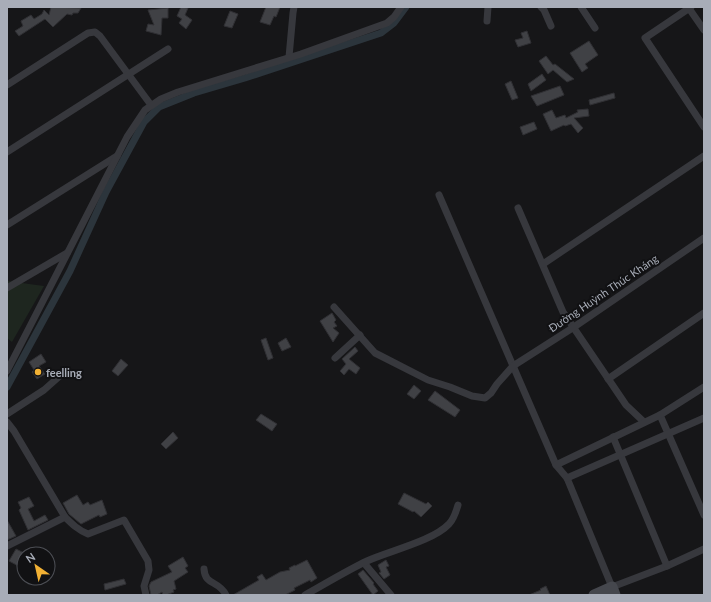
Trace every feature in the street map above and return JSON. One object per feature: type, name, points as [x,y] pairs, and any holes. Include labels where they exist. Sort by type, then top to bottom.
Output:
[{"type":"street","points":[[289,57],[292,13],[294,7]]},
{"type":"street","points":[[7,371],[127,137],[145,110],[161,99],[178,92],[289,57],[387,23],[394,17],[401,7]]},
{"type":"street","points":[[487,21],[488,7]]},
{"type":"street","points":[[541,7],[544,10],[551,26]]},
{"type":"street","points":[[581,7],[595,28]]},
{"type":"street","points":[[704,30],[689,7],[645,38],[704,127]]},
{"type":"street","points":[[7,85],[88,32],[95,32],[100,36],[151,105]]},
{"type":"street","points":[[7,152],[168,49]]},
{"type":"street","points":[[7,225],[117,156]]},
{"type":"street","points":[[542,264],[704,156]]},
{"type":"street","points":[[439,195],[556,465],[567,478],[614,591]]},
{"type":"street","points":[[518,208],[563,312],[626,405],[644,422]]},
{"type":"street","name":"Đường Huỳnh Thúc Kháng","points":[[360,335],[375,353],[428,380],[443,384],[472,396],[485,398],[491,393],[513,366],[574,327],[704,238]]},
{"type":"street","points":[[7,288],[67,253]]},
{"type":"street","points":[[334,307],[360,335],[335,358]]},
{"type":"street","points":[[608,379],[704,312]]},
{"type":"street","points":[[7,414],[44,390],[62,374]]},
{"type":"street","points":[[556,465],[660,415],[704,387]]},
{"type":"street","points":[[660,415],[704,515]]},
{"type":"street","points":[[567,478],[704,418]]},
{"type":"street","points":[[7,422],[14,431],[65,517],[80,530],[88,534],[124,520],[148,561],[149,570],[144,586],[146,595]]},
{"type":"street","points":[[613,438],[667,566]]},
{"type":"street","points":[[304,595],[364,563],[429,537],[440,531],[449,524],[455,515],[458,505]]},
{"type":"street","points":[[7,546],[65,517]]},
{"type":"street","points":[[594,595],[614,591],[704,549]]},
{"type":"street","points":[[364,563],[391,595]]},
{"type":"street","points":[[204,570],[204,574],[207,579],[223,588],[226,595]]},
{"type":"shaded area","points":[[7,281],[44,286],[12,342],[7,338]]},
{"type":"building","points":[[51,7],[81,8],[78,13],[73,13],[72,15],[67,14],[53,27],[45,19],[19,36],[15,31],[23,26],[21,21],[31,15],[34,19],[42,14],[44,10],[49,15]]},
{"type":"building","points":[[181,7],[188,8],[185,15],[192,20],[186,29],[179,23],[182,19],[177,16]]},
{"type":"building","points":[[266,7],[280,7],[276,17],[274,16],[270,25],[260,22]]},
{"type":"building","points":[[168,8],[168,18],[162,18],[161,35],[146,31],[148,24],[154,25],[148,10]]},
{"type":"building","points":[[230,11],[238,14],[232,28],[224,26]]},
{"type":"building","points":[[527,31],[531,43],[518,47],[515,40],[523,38],[521,33]]},
{"type":"building","points":[[589,41],[598,55],[585,64],[588,68],[582,72],[570,53]]},
{"type":"building","points":[[546,56],[553,65],[555,64],[574,79],[567,82],[553,70],[548,74],[539,61]]},
{"type":"building","points":[[542,74],[546,80],[531,91],[528,84]]},
{"type":"building","points":[[511,81],[518,98],[512,100],[505,84]]},
{"type":"building","points":[[560,86],[564,95],[537,106],[531,96]]},
{"type":"building","points":[[614,93],[615,98],[590,105],[589,100]]},
{"type":"building","points":[[588,109],[589,116],[574,118],[583,128],[578,133],[571,124],[564,125],[551,131],[543,114],[552,110],[556,118],[565,115],[566,118],[578,112],[577,110]]},
{"type":"building","points":[[534,122],[537,129],[523,135],[520,127]]},
{"type":"building","points":[[332,313],[336,320],[334,322],[337,326],[333,328],[339,333],[333,342],[320,321]]},
{"type":"building","points":[[266,338],[273,358],[268,360],[261,340]]},
{"type":"building","points":[[286,338],[291,347],[282,351],[278,343]]},
{"type":"building","points":[[355,347],[358,351],[349,359],[360,368],[356,374],[349,369],[344,375],[340,371],[346,364],[342,359]]},
{"type":"building","points":[[41,354],[46,362],[39,366],[45,374],[37,379],[32,372],[34,370],[29,362]]},
{"type":"building","points":[[121,359],[128,365],[118,376],[112,371]]},
{"type":"building","points":[[414,385],[421,391],[414,399],[407,394]]},
{"type":"building","points":[[435,391],[460,410],[455,417],[428,400]]},
{"type":"building","points":[[261,414],[277,424],[272,431],[256,420]]},
{"type":"building","points":[[173,432],[178,438],[166,449],[161,444]]},
{"type":"building","points":[[404,493],[426,504],[428,502],[432,506],[421,517],[414,511],[413,512],[398,504]]},
{"type":"building","points":[[77,495],[83,505],[88,502],[90,505],[102,500],[107,514],[100,517],[99,515],[81,524],[69,514],[63,503]]},
{"type":"building","points":[[29,497],[34,506],[28,509],[34,521],[45,515],[48,520],[28,530],[19,510],[21,508],[18,502]]},
{"type":"building","points":[[7,520],[16,536],[7,540]]},
{"type":"building","points":[[16,549],[16,565],[9,561]]},
{"type":"building","points":[[183,557],[188,566],[185,568],[188,572],[174,581],[176,589],[173,590],[174,592],[166,595],[163,595],[162,592],[157,595],[151,595],[149,586],[151,582],[172,572],[168,566]]},
{"type":"building","points":[[307,560],[317,578],[311,582],[310,580],[294,588],[295,590],[285,595],[233,595],[259,580],[257,577],[262,574],[266,580],[280,572],[290,570],[289,568]]},
{"type":"building","points":[[386,560],[389,566],[386,567],[390,575],[384,579],[379,573],[381,572],[378,565]]},
{"type":"building","points":[[363,570],[374,583],[373,584],[378,591],[373,595],[358,574]]},
{"type":"building","points":[[124,579],[126,584],[105,590],[104,584]]},
{"type":"building","points":[[546,586],[550,595],[529,595],[541,590],[540,589]]},
{"type":"waterway","points":[[7,387],[70,271],[106,192],[144,122],[159,107],[194,93],[245,78],[381,33],[394,23],[406,7]]},
{"type":"place","name":"feelling","points":[[38,372]]}]
